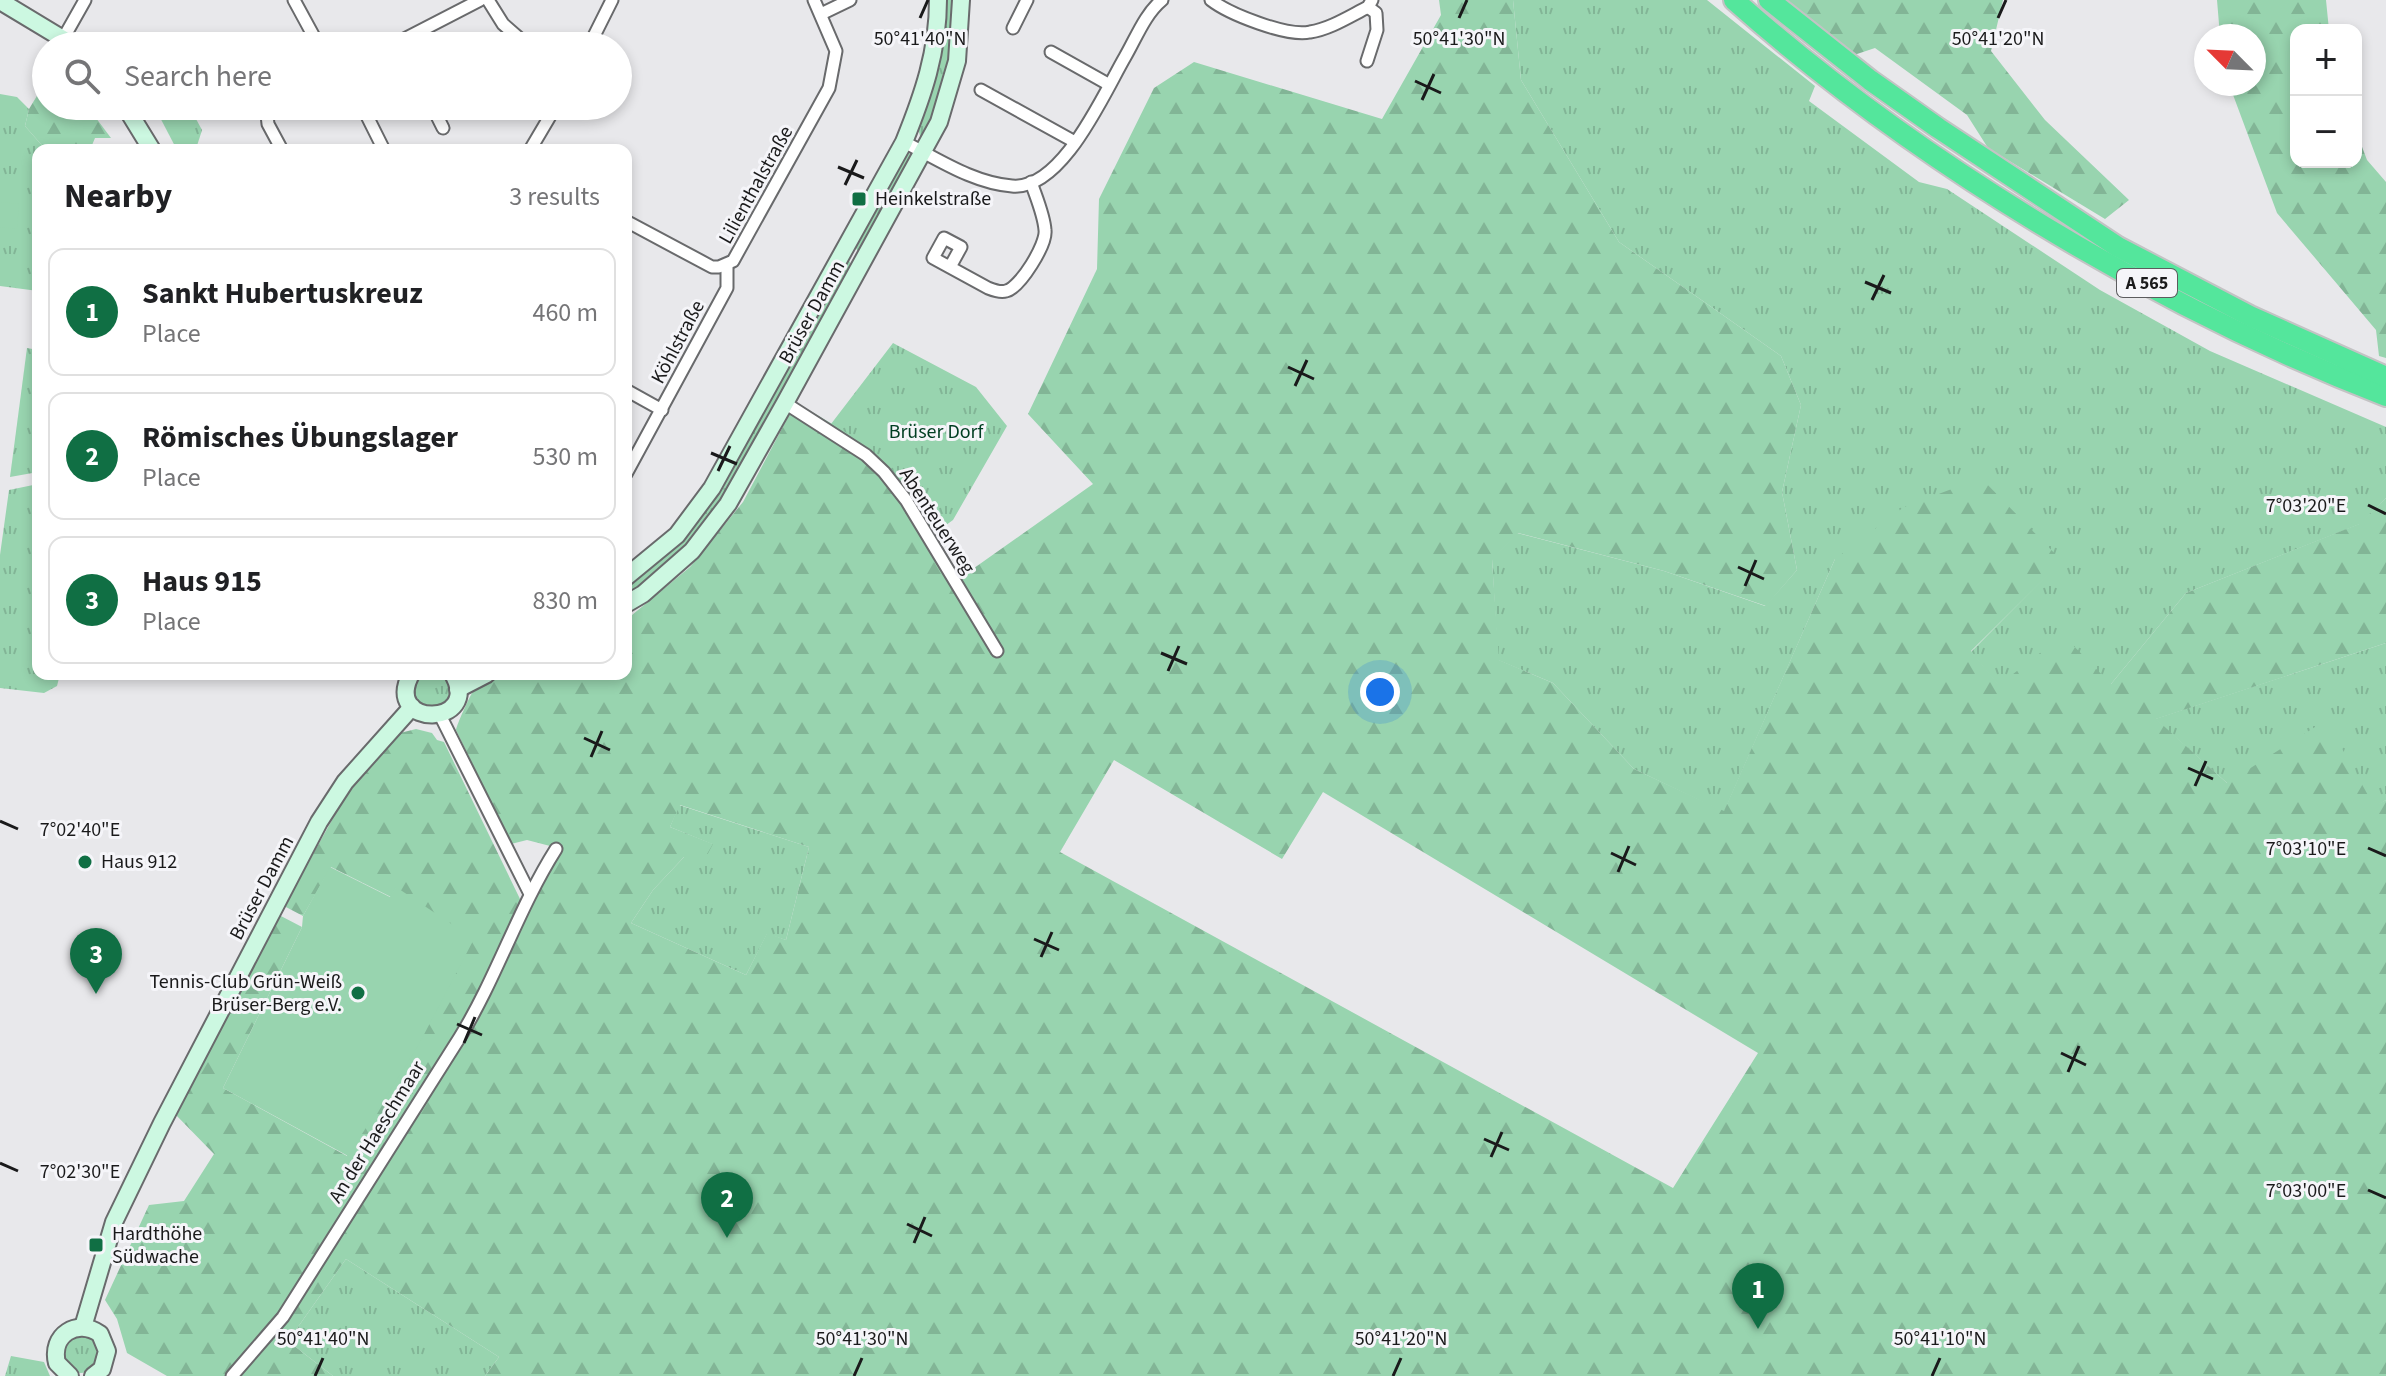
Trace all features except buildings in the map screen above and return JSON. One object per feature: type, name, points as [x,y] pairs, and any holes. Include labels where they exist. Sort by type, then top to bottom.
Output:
[{"type":"highway","name":"A 565","points":[[1734,0],[1855,97],[1983,187],[2112,265],[2241,333],[2386,396]]},
{"type":"highway","name":"A 565","points":[[1769,0],[1870,80],[2118,247],[2250,316],[2386,377]]},
{"type":"street","points":[[71,32],[85,0]]},
{"type":"street","points":[[294,0],[311,32]]},
{"type":"street","points":[[420,32],[480,0]]},
{"type":"street","points":[[488,0],[503,24],[512,32]]},
{"type":"street","points":[[596,32],[612,0]]},
{"type":"street","name":"Lilienthalstraße","points":[[632,224],[712,267],[727,265],[738,255],[829,88],[836,51],[814,0]]},
{"type":"street","points":[[821,14],[850,0]]},
{"type":"street","name":"Brüser Damm","points":[[632,572],[677,535],[712,488],[904,142],[929,76],[937,36],[938,0]]},
{"type":"street","name":"Brüser Damm","points":[[632,600],[692,551],[728,504],[923,152],[939,122],[957,61],[961,0]]},
{"type":"street","points":[[1013,28],[1027,0]]},
{"type":"street","points":[[904,142],[989,182],[1015,187],[1054,170],[1075,142],[1144,23],[1162,0]]},
{"type":"street","points":[[1211,0],[1229,13],[1299,34],[1314,32],[1370,4],[1376,13],[1377,30],[1367,61]]},
{"type":"street","points":[[0,1],[51,32]]},
{"type":"street","points":[[1051,52],[1108,84]]},
{"type":"street","points":[[981,90],[1075,142]]},
{"type":"street","points":[[134,120],[148,144]]},
{"type":"street","points":[[268,120],[279,144]]},
{"type":"street","points":[[369,120],[381,144]]},
{"type":"street","points":[[439,120],[443,128]]},
{"type":"street","points":[[534,144],[548,120]]},
{"type":"street","points":[[950,267],[996,291],[1010,290],[1015,286],[1037,254],[1046,232],[1031,182]]},
{"type":"street","name":"Köhlstraße","points":[[632,463],[727,288],[727,265]]},
{"type":"street","points":[[632,393],[662,410]]},
{"type":"street","name":"Abenteuerweg","points":[[785,403],[866,455],[884,472],[906,500],[997,651]]},
{"type":"street","points":[[409,680],[406,692],[412,707],[425,715],[440,715],[454,705],[456,681]]},
{"type":"street","name":"Brüser Damm","points":[[83,1327],[114,1222],[162,1123],[319,822],[345,782],[412,707]]},
{"type":"street","points":[[440,715],[530,894]]},
{"type":"street","name":"An der Haeschmaar","points":[[232,1376],[283,1317],[468,1025],[503,957],[530,894],[556,849]]},
{"type":"street","points":[[70,1376],[57,1363],[56,1346],[67,1331],[83,1327],[100,1334],[105,1342],[107,1351],[102,1374]]},
{"type":"green space","points":[[944,0],[955,0],[949,56],[936,105],[921,140],[918,128]]},
{"type":"green space","points":[[1439,0],[1513,0],[1521,80],[1619,242],[1781,356],[1801,405],[1782,492],[1797,570],[1766,606],[1664,571],[1518,533],[1492,560],[1499,660],[1553,683],[1634,769],[1724,811],[1835,559],[1904,507],[1981,478],[2062,561],[1971,651],[1999,685],[2063,635],[2111,684],[2186,593],[2359,524],[2386,498],[2386,643],[2156,719],[2227,783],[2326,720],[2374,806],[2386,800],[2386,1376],[485,1376],[499,1357],[346,1259],[288,1341],[333,1376],[167,1376],[127,1353],[117,1319],[105,1300],[149,1205],[184,1201],[214,1154],[176,1115],[279,915],[302,927],[223,1088],[347,1156],[396,888],[391,897],[331,867],[303,916],[284,906],[351,786],[400,733],[416,729],[432,733],[437,740],[444,742],[520,899],[530,904],[554,847],[527,840],[511,844],[456,730],[472,693],[481,684],[490,680],[632,680],[632,615],[690,567],[743,502],[796,402],[857,439],[888,467],[921,513],[960,578],[1093,484],[1028,414],[1097,269],[1099,199],[1154,88],[1194,62],[1382,119],[1441,15]],"holes":[[[1114,760],[1282,859],[1323,792],[1758,1053],[1673,1188],[1060,852]],[[680,805],[809,847],[786,940],[767,933],[746,975],[631,923],[653,890],[684,857],[703,863],[713,844],[670,827]]]},
{"type":"green space","points":[[1513,0],[1707,0],[1815,86],[1809,101],[1919,182],[1947,189],[2100,290],[2210,351],[2386,427],[2386,498],[2360,524],[2186,593],[2111,684],[1999,686],[1971,652],[2061,561],[1835,559],[1724,812],[1634,769],[1553,683],[1498,660],[1492,559],[1517,533],[1664,571],[1765,606],[1797,570],[1782,492],[1801,405],[1781,356],[1619,242],[1521,80]]},
{"type":"green space","points":[[1775,0],[2003,0],[1991,51],[2045,120],[2129,200],[2105,219],[1988,148],[1967,115],[1875,48],[1851,56]]},
{"type":"green space","points":[[2217,0],[2326,0],[2328,24],[2290,24],[2290,168],[2362,168],[2362,147],[2367,160],[2386,182],[2386,358],[2379,356],[2376,330],[2277,213],[2233,96],[2266,96],[2266,24],[2219,24]]},
{"type":"green space","points":[[0,94],[17,97],[29,109],[25,126],[41,144],[32,144],[32,290],[0,286]]},
{"type":"green space","points":[[32,104],[32,120],[98,120],[111,138],[95,138],[92,144],[41,144],[25,126]]},
{"type":"green space","points":[[161,120],[197,120],[202,130],[198,144],[174,144]]},
{"type":"green space","points":[[913,152],[860,256],[854,244],[906,155]]},
{"type":"green space","points":[[0,202],[19,204],[17,229],[0,227]]},
{"type":"green space","points":[[847,256],[853,269],[741,473],[681,554],[632,593],[632,578],[683,535]]},
{"type":"green space","name":"Brüser Dorf","points":[[893,343],[976,387],[1007,426],[953,520],[942,528],[930,528],[888,469],[863,446],[831,424]]},
{"type":"green space","points":[[27,348],[32,349],[32,473],[10,477]]},
{"type":"green space","points":[[32,485],[32,680],[58,680],[57,686],[44,693],[0,688],[0,555],[9,490]]},
{"type":"green space","points":[[2386,643],[2386,800],[2375,807],[2227,783],[2155,719]]},
{"type":"green space","points":[[417,680],[447,680],[449,697],[439,707],[425,707],[415,697]]},
{"type":"green space","points":[[679,805],[809,847],[786,940],[767,934],[746,975],[631,923],[653,890],[685,856],[712,844],[670,827]]},
{"type":"green space","name":"Tennis-Club Grün-Weiß Brüser-Berg e.V.","points":[[330,867],[390,897],[396,887],[474,939],[418,1046],[348,1156],[223,1088],[302,927],[303,916]]},
{"type":"green space","points":[[346,1259],[499,1357],[485,1376],[333,1376],[288,1341]]},
{"type":"green space","points":[[81,1335],[94,1341],[100,1354],[94,1367],[81,1373],[68,1367],[62,1354],[68,1341]]},
{"type":"green space","points":[[11,1356],[44,1362],[50,1376],[5,1376]]},
{"type":"place","name":"Heinkelstraße","points":[[859,199]]},
{"type":"place","name":"Haus 912","points":[[85,862]]},
{"type":"place","name":"Tennis-Club Grün-Weiß Brüser-Berg e.V.","points":[[358,993]]},
{"type":"place","name":"Haus 915","points":[[96,994]]},
{"type":"place","name":"Römisches Übungslager","points":[[727,1238]]},
{"type":"place","name":"Hardthöhe Südwache","points":[[96,1245]]},
{"type":"place","name":"Sankt Hubertuskreuz","points":[[1758,1329]]}]
